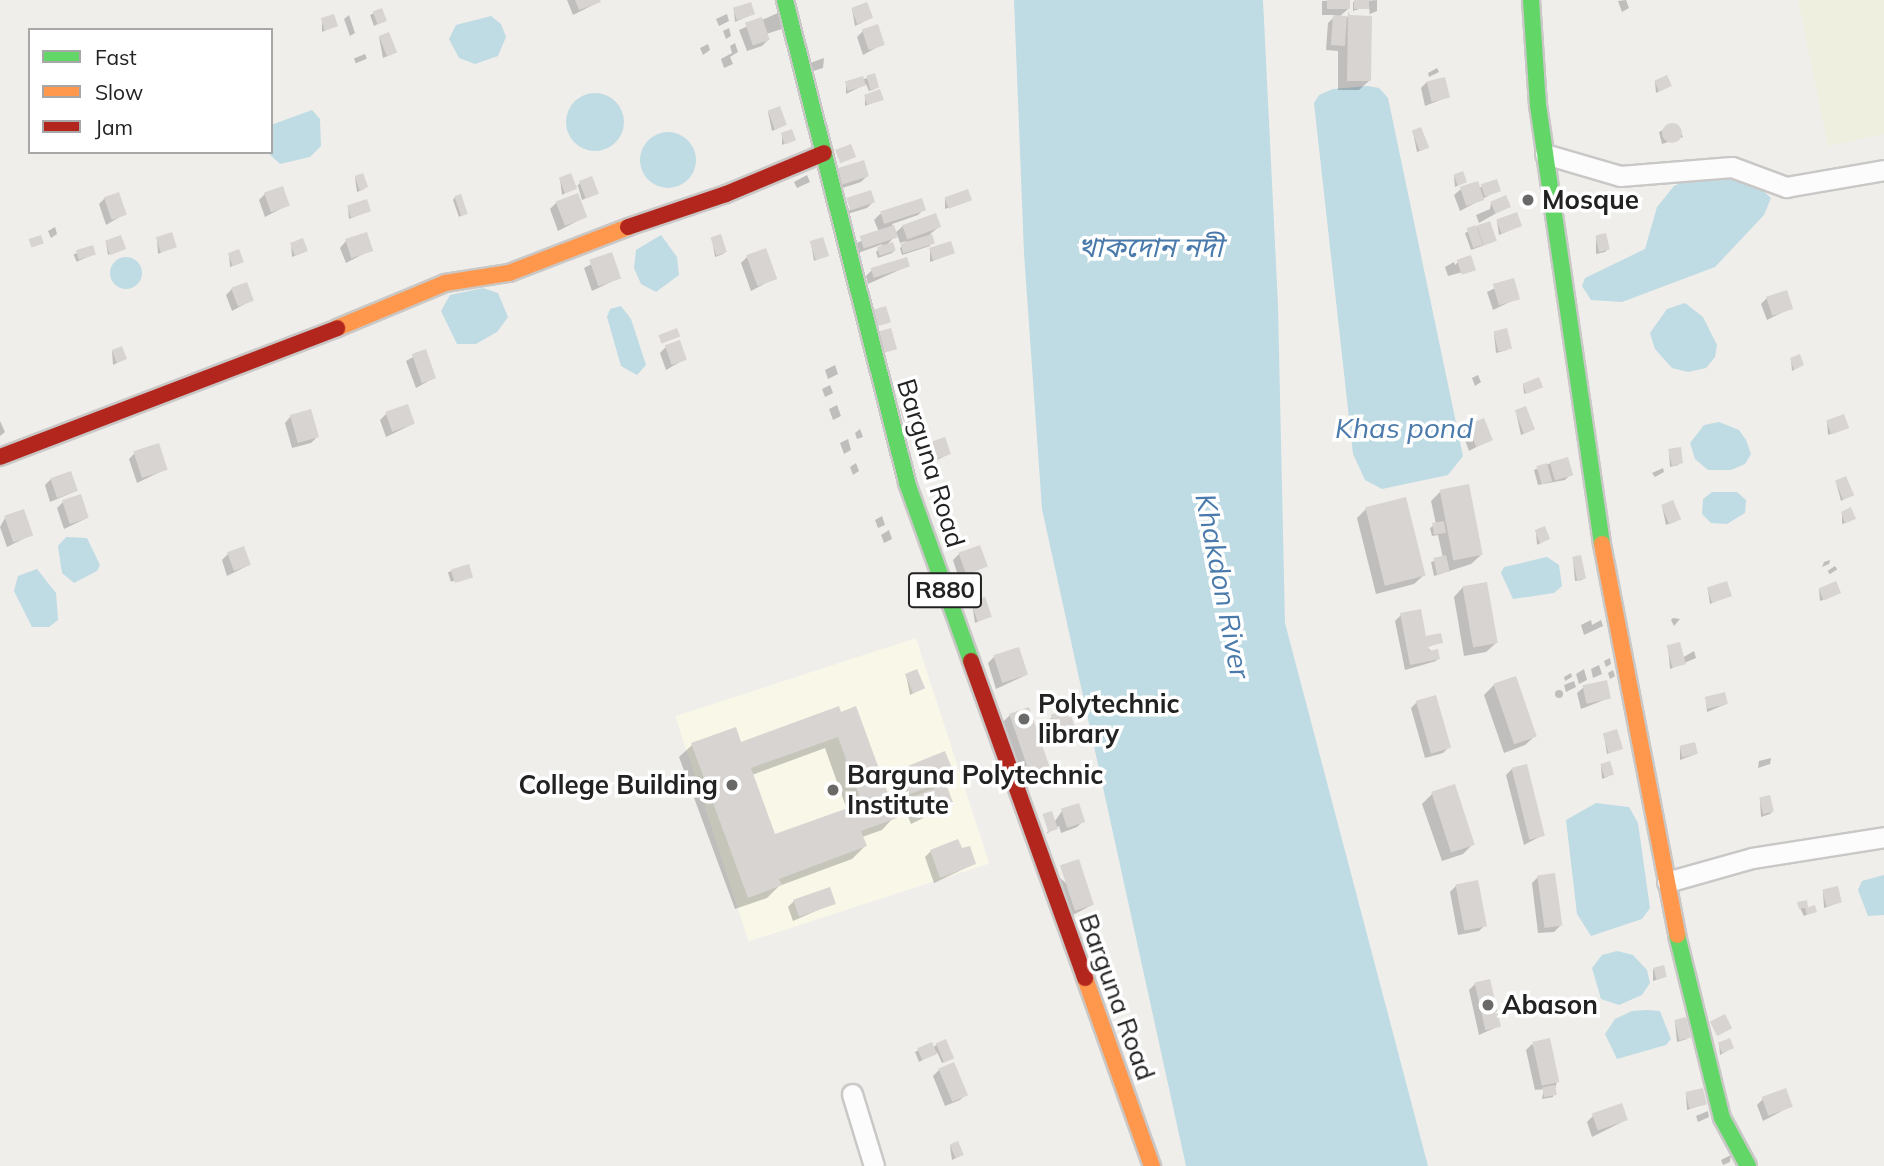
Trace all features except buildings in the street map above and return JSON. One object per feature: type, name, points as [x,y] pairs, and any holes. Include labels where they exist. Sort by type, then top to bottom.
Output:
[{"type":"street","name":"Barguna Road","points":[[785,0],[907,482],[1152,1166]]},
{"type":"street","points":[[1531,0],[1545,153],[1601,539],[1687,986],[1723,1118],[1748,1166]]},
{"type":"street","points":[[0,457],[191,380],[377,314],[445,283],[509,273],[609,233],[726,194],[824,153]]},
{"type":"street","points":[[1545,153],[1620,176],[1732,167],[1786,187],[1884,170]]},
{"type":"street","points":[[1667,882],[1752,859],[1884,836]]},
{"type":"street","points":[[852,1094],[874,1166]]},
{"type":"shaded area","name":"Barguna Polytechnic Institute","points":[[916,638],[989,863],[749,942],[675,716]]},
{"type":"green space","points":[[1798,0],[1884,0],[1884,134],[1828,146]]},
{"type":"water","name":"খাকদোন নদী","points":[[1014,0],[1263,0],[1278,305],[1285,623],[1428,1166],[1186,1166],[1042,509],[1024,253]]},
{"type":"water","points":[[491,16],[501,24],[506,37],[498,56],[475,64],[459,58],[449,39],[456,25]]},
{"type":"water","name":"Khas pond","points":[[1368,86],[1379,88],[1388,98],[1463,456],[1448,475],[1382,489],[1365,480],[1353,454],[1314,103],[1319,95],[1333,89]]},
{"type":"water","points":[[589,93],[601,93],[616,101],[624,116],[624,128],[616,143],[601,151],[589,151],[574,143],[566,128],[566,116],[574,101]]},
{"type":"water","points":[[312,110],[320,119],[321,146],[310,157],[280,164],[269,154],[273,154],[273,124]]},
{"type":"water","points":[[662,132],[674,132],[688,140],[696,154],[694,171],[688,180],[674,188],[662,188],[645,176],[640,166],[640,154],[652,137]]},
{"type":"water","points":[[1692,178],[1751,180],[1771,198],[1764,215],[1715,267],[1622,302],[1591,300],[1582,286],[1585,278],[1645,249],[1657,207],[1674,186]]},
{"type":"water","points":[[661,235],[677,257],[679,275],[656,292],[641,284],[634,268],[636,250]]},
{"type":"water","points":[[126,257],[137,262],[142,273],[137,284],[126,289],[115,284],[110,273],[115,262]]},
{"type":"water","points":[[483,288],[498,293],[508,317],[497,332],[476,344],[457,344],[441,311],[450,295]]},
{"type":"water","points":[[1685,303],[1703,317],[1717,345],[1715,357],[1706,368],[1688,372],[1672,368],[1655,349],[1650,333],[1667,309]]},
{"type":"water","points":[[621,306],[631,319],[646,365],[637,375],[621,366],[607,317],[610,309]]},
{"type":"water","points":[[1719,422],[1739,430],[1751,454],[1745,464],[1731,470],[1708,470],[1695,459],[1690,443],[1704,425]]},
{"type":"water","points":[[1712,492],[1737,492],[1746,500],[1745,513],[1727,524],[1711,523],[1702,514],[1703,499]]},
{"type":"water","points":[[66,537],[87,538],[100,565],[97,571],[74,583],[62,573],[58,546]]},
{"type":"water","points":[[1547,557],[1559,565],[1562,586],[1554,593],[1513,599],[1501,573],[1504,567]]},
{"type":"water","points":[[37,569],[56,593],[58,620],[49,627],[32,627],[14,591],[18,576]]},
{"type":"water","points":[[1596,803],[1629,807],[1638,823],[1650,908],[1642,919],[1591,936],[1577,914],[1566,820]]},
{"type":"water","points":[[1884,875],[1884,915],[1868,916],[1858,890],[1862,881]]},
{"type":"water","points":[[1617,951],[1633,955],[1647,970],[1650,983],[1642,995],[1619,1005],[1601,999],[1592,968],[1602,955]]},
{"type":"water","points":[[1632,1011],[1660,1011],[1671,1039],[1666,1045],[1617,1059],[1605,1034],[1615,1019]]},
{"type":"traffic: fast","points":[[785,0],[907,483],[971,661]]},
{"type":"traffic: fast","points":[[1531,0],[1538,105],[1602,544]]},
{"type":"traffic: fast","points":[[1677,935],[1722,1118],[1748,1166]]},
{"type":"traffic: slow","points":[[337,328],[445,283],[509,273],[628,227]]},
{"type":"traffic: slow","points":[[1602,544],[1677,935]]},
{"type":"traffic: slow","points":[[1085,978],[1152,1166]]},
{"type":"traffic: jam","points":[[628,227],[726,194],[824,153]]},
{"type":"traffic: jam","points":[[0,457],[337,328]]},
{"type":"traffic: jam","points":[[971,661],[1085,978]]},
{"type":"place","name":"Mosque","points":[[1528,200]]},
{"type":"place","name":"Polytechnic library","points":[[1024,719]]},
{"type":"place","name":"College Building","points":[[732,785]]},
{"type":"place","name":"Barguna Polytechnic Institute","points":[[833,790]]},
{"type":"place","name":"Abason","points":[[1488,1005]]},
{"type":"water label","name":"Khakdon River","points":[[1223,586]]}]
